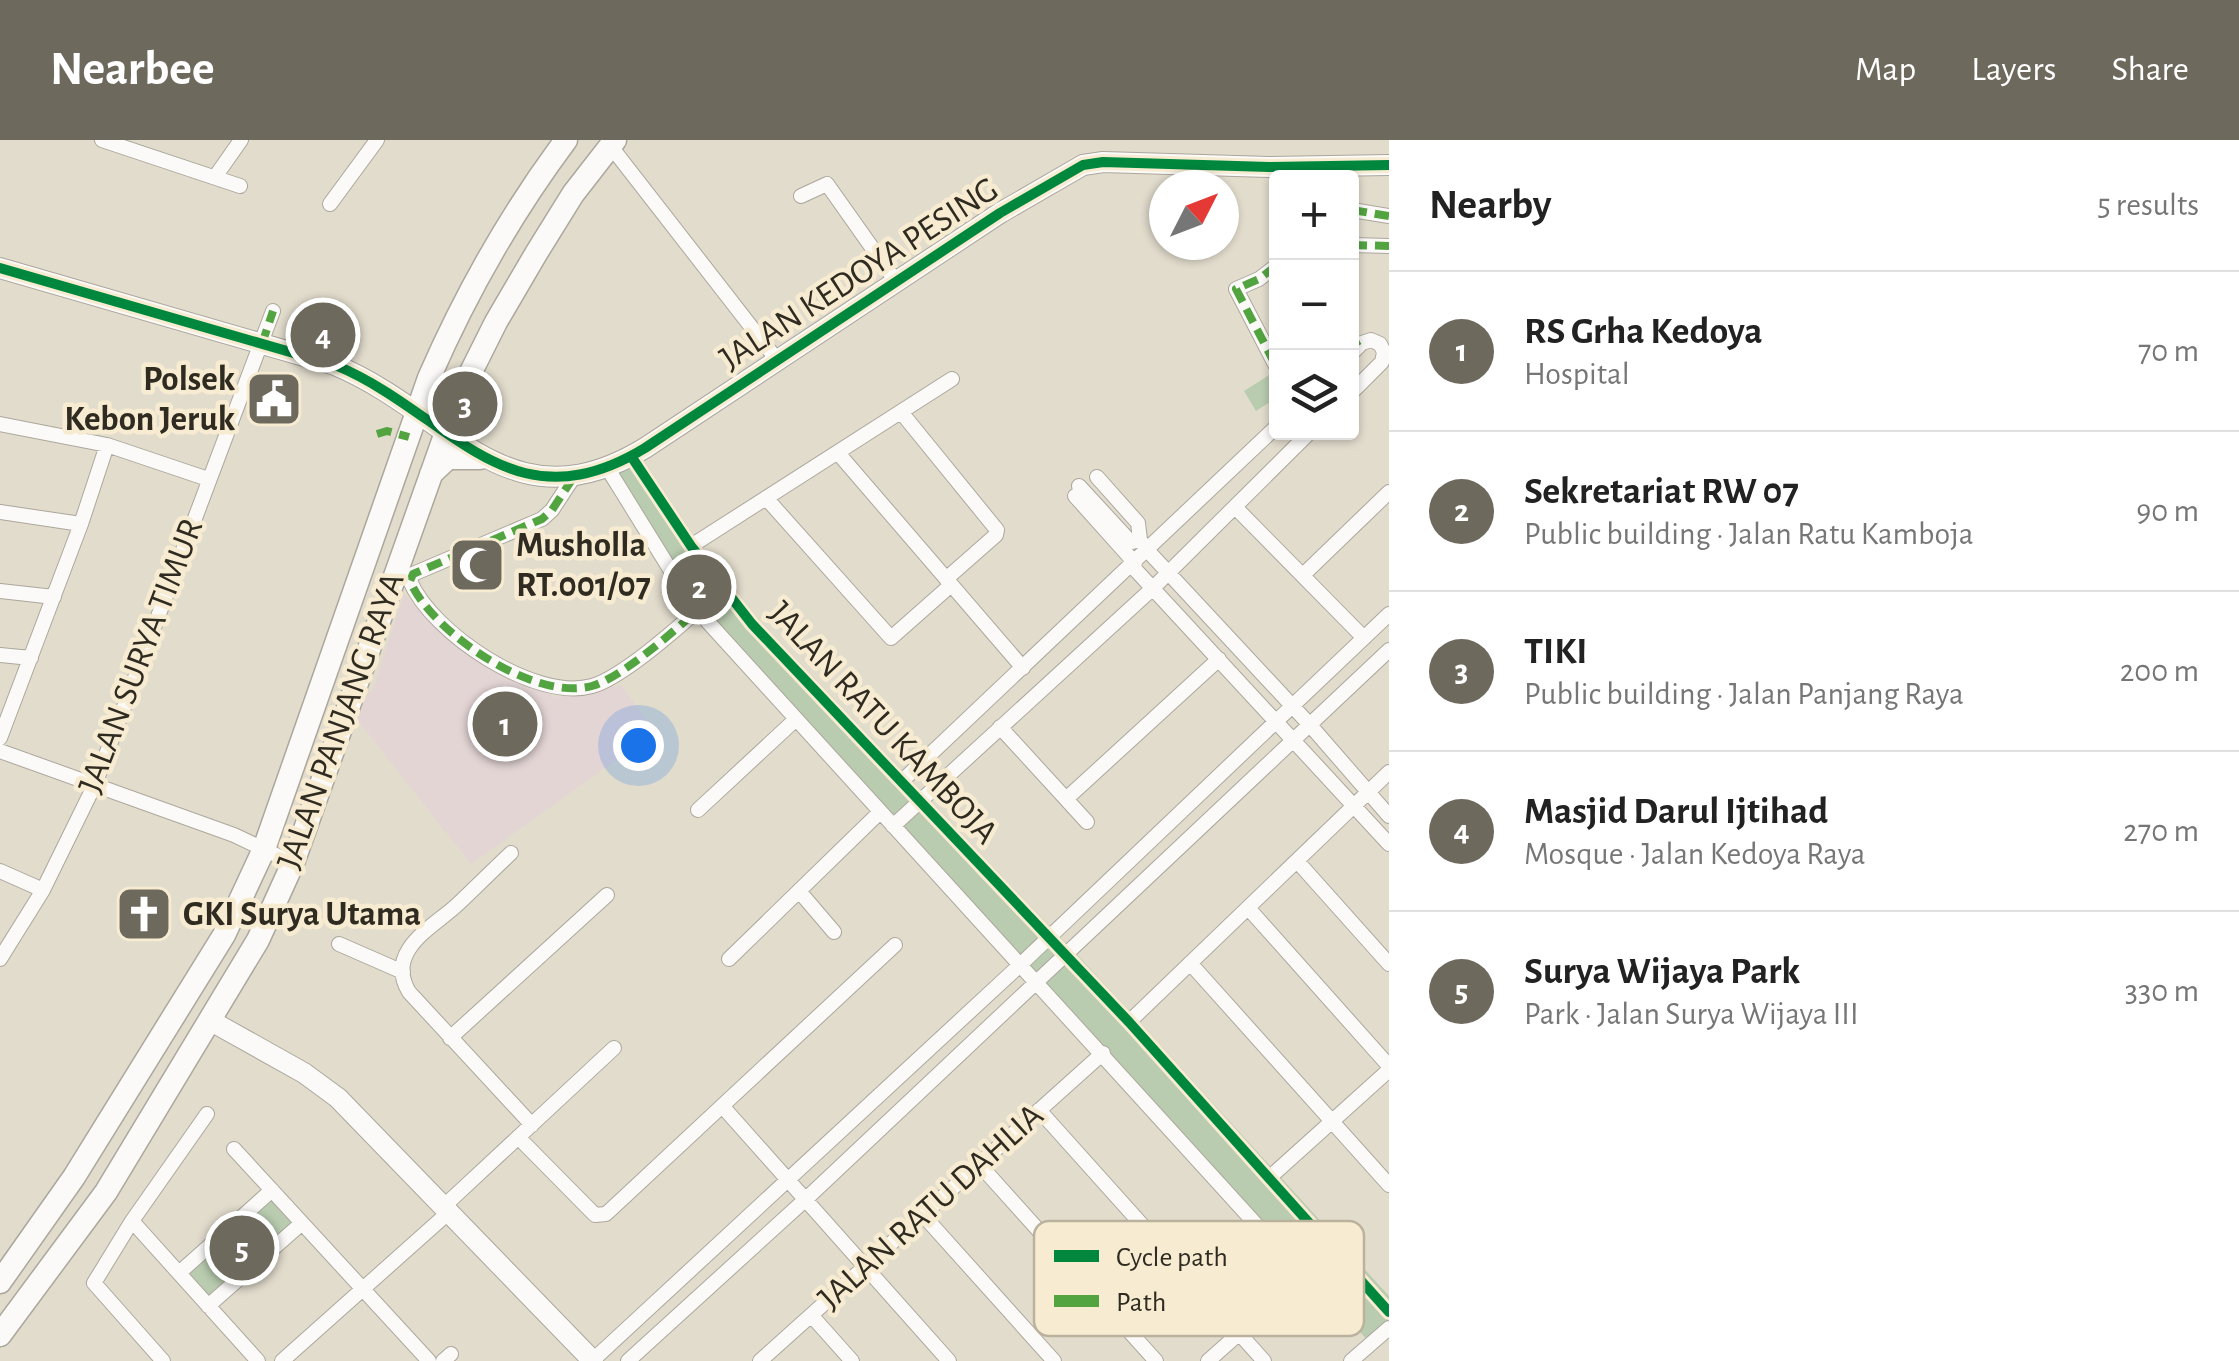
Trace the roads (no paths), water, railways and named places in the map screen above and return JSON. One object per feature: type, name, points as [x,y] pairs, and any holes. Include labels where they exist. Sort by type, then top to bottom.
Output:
[{"type":"main road","name":"JALAN PANJANG RAYA","points":[[0,1282],[74,1176],[224,935],[264,849],[418,410],[453,323],[523,198],[566,140]]},
{"type":"main road","name":"JALAN PANJANG RAYA","points":[[0,1335],[106,1192],[258,940],[293,862],[428,476],[496,322],[573,194],[614,145]]},
{"type":"main road","points":[[428,476],[448,458],[480,458]]},
{"type":"street","points":[[102,140],[240,186]]},
{"type":"street","points":[[215,177],[241,140]]},
{"type":"street","points":[[330,204],[377,140]]},
{"type":"street","points":[[614,145],[777,360]]},
{"type":"street","name":"JALAN KEDOYA PESING","points":[[0,268],[363,376],[450,426],[480,458],[539,476],[573,478],[608,469],[631,456],[1013,204],[1092,162],[1294,170]]},
{"type":"street","name":"JALAN KEDOYA PESING","points":[[1355,170],[1389,164]]},
{"type":"street","points":[[801,196],[827,184],[897,282]]},
{"type":"street","points":[[1359,211],[1389,216]]},
{"type":"street","points":[[1359,245],[1389,246]]},
{"type":"street","points":[[1269,272],[1236,289],[1269,353]]},
{"type":"street","name":"JALAN SURYA TIMUR","points":[[0,959],[42,890],[95,784],[273,311]]},
{"type":"street","points":[[1359,343],[1376,341],[1384,357],[1359,384]]},
{"type":"street","points":[[691,546],[952,380]]},
{"type":"street","points":[[766,498],[891,638],[997,530],[902,412]]},
{"type":"street","points":[[0,424],[106,444],[208,479]]},
{"type":"street","points":[[901,782],[1133,564],[1144,545],[1269,434]]},
{"type":"street","points":[[893,826],[1153,588],[1302,440]]},
{"type":"street","points":[[0,738],[81,524],[106,444]]},
{"type":"street","points":[[838,453],[1024,668]]},
{"type":"street","name":"JALAN RATU KAMBOJA","points":[[631,456],[691,546],[752,624],[1129,1022],[1307,1221]]},
{"type":"street","name":"JALAN RATU KAMBOJA","points":[[608,469],[698,610],[1254,1221]]},
{"type":"street","points":[[1097,476],[1138,523],[1144,545],[1168,573],[1309,723],[1389,816]]},
{"type":"street","points":[[573,478],[542,519],[413,574],[412,586],[420,602],[438,622],[458,640],[504,666],[549,684],[578,688],[595,686],[652,649],[698,610]]},
{"type":"street","points":[[1144,545],[1127,538],[1077,491],[1153,588],[1389,844]]},
{"type":"street","points":[[1303,575],[1389,492]]},
{"type":"street","points":[[1235,507],[1364,638]]},
{"type":"street","points":[[0,512],[81,524]]},
{"type":"street","points":[[0,591],[54,597]]},
{"type":"street","points":[[211,1021],[322,1085],[592,1361],[797,1189],[1028,973],[1061,950],[1389,614]]},
{"type":"street","points":[[628,1361],[797,1189],[1028,973],[1061,950],[1389,650]]},
{"type":"street","points":[[0,655],[31,658]]},
{"type":"street","points":[[1066,799],[1219,659]]},
{"type":"street","points":[[698,810],[795,720]]},
{"type":"street","points":[[1000,727],[1087,822]]},
{"type":"street","points":[[0,751],[293,862]]},
{"type":"street","points":[[1129,1022],[1389,772]]},
{"type":"street","points":[[728,958],[880,812]]},
{"type":"street","points":[[511,853],[454,908],[417,937],[402,980],[532,1125]]},
{"type":"street","points":[[1297,862],[1389,964]]},
{"type":"street","points":[[0,871],[42,890]]},
{"type":"street","points":[[800,890],[834,932]]},
{"type":"street","points":[[450,1038],[607,895]]},
{"type":"street","points":[[1248,909],[1389,1068],[1269,1178]]},
{"type":"street","points":[[339,944],[403,972]]},
{"type":"street","points":[[518,1138],[594,1215],[600,1216],[895,945]]},
{"type":"street","points":[[1190,963],[1389,1186]]},
{"type":"street","points":[[282,1361],[363,1289],[614,1048]]},
{"type":"street","name":"JALAN RATU DAHLIA","points":[[760,1361],[1103,1053]]},
{"type":"street","points":[[723,1107],[949,1361]]},
{"type":"street","points":[[1039,1110],[1139,1221]]},
{"type":"street","points":[[163,1361],[94,1283],[207,1114]]},
{"type":"street","points":[[234,1149],[429,1361]]},
{"type":"street","points":[[979,1164],[1034,1225]]},
{"type":"street","points":[[179,1273],[272,1190]]},
{"type":"street","points":[[923,1215],[1054,1361]]},
{"type":"street","points":[[132,1221],[258,1361]]},
{"type":"street","points":[[208,1306],[302,1222]]},
{"type":"street","name":"JALAN RATU KAMBOJA","points":[[1364,1285],[1389,1312]]},
{"type":"street","points":[[811,1316],[852,1361]]},
{"type":"street","points":[[1351,1361],[1389,1328]]},
{"type":"street","points":[[1134,1336],[1156,1361]]},
{"type":"street","points":[[1208,1361],[1236,1336]]},
{"type":"street","points":[[1242,1336],[1264,1361]]},
{"type":"place","name":"Masjid Darul Ijtihad","points":[[323,335]]},
{"type":"place","name":"Polsek Kebon Jeruk","points":[[274,399]]},
{"type":"place","name":"TIKI","points":[[465,404]]},
{"type":"place","name":"Musholla RT.001/07","points":[[477,565]]},
{"type":"place","name":"Sekretariat RW 07","points":[[699,587]]},
{"type":"place","name":"RS Grha Kedoya","points":[[505,724]]},
{"type":"place","name":"GKI Surya Utama","points":[[144,914]]},
{"type":"place","name":"Surya Wijaya Park","points":[[242,1248]]}]
